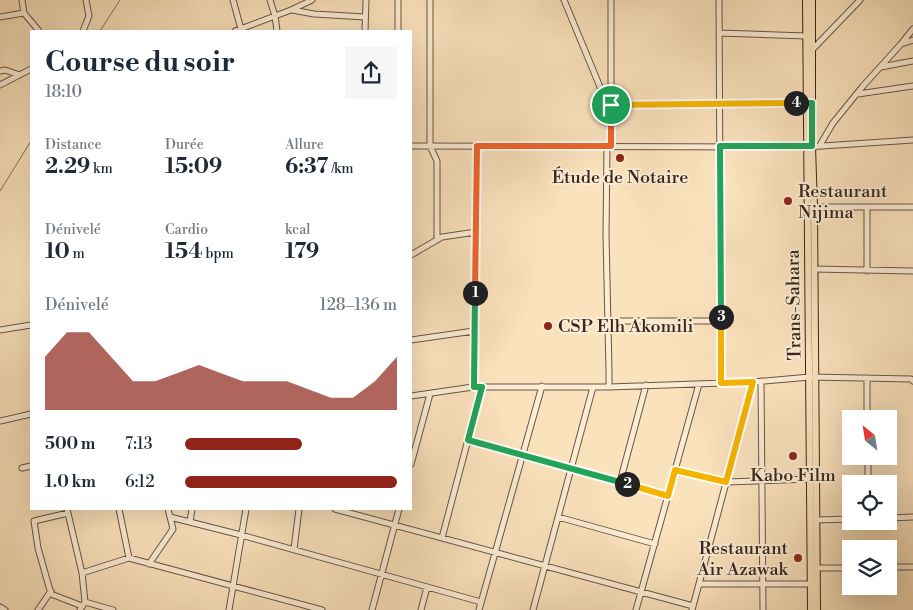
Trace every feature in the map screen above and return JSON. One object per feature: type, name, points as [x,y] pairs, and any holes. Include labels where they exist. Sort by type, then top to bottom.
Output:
[{"type":"main road","name":"Trans-Sahara","points":[[806,0],[807,36],[810,52]]},
{"type":"main road","name":"Trans-Sahara","points":[[812,0],[809,103],[813,146],[810,185],[817,610]]},
{"type":"main road","name":"Trans-Sahara","points":[[810,185],[814,207],[811,610]]},
{"type":"street","points":[[22,0],[24,13],[38,30]]},
{"type":"street","points":[[83,30],[89,16],[86,0]]},
{"type":"street","points":[[232,0],[238,30],[252,28],[309,1]]},
{"type":"street","points":[[270,0],[277,30]]},
{"type":"street","points":[[365,30],[366,0]]},
{"type":"street","points":[[398,0],[398,30]]},
{"type":"street","points":[[430,0],[430,146],[437,161],[437,240]]},
{"type":"street","points":[[564,0],[611,114]]},
{"type":"street","points":[[609,387],[606,235],[611,114],[611,0]]},
{"type":"street","points":[[719,0],[721,383]]},
{"type":"street","points":[[810,52],[860,0]]},
{"type":"street","points":[[291,10],[314,14],[364,17]]},
{"type":"street","points":[[0,17],[24,13]]},
{"type":"street","points":[[813,146],[913,30]]},
{"type":"street","points":[[719,33],[807,36]]},
{"type":"street","points":[[901,44],[913,40]]},
{"type":"street","points":[[881,67],[913,61]]},
{"type":"street","points":[[0,85],[30,69]]},
{"type":"street","points":[[0,71],[6,70],[20,74]]},
{"type":"street","points":[[857,94],[913,86]]},
{"type":"street","points":[[611,105],[809,103]]},
{"type":"street","points":[[412,146],[813,146],[913,140]]},
{"type":"street","points":[[474,387],[477,146]]},
{"type":"street","points":[[814,207],[913,207]]},
{"type":"street","points":[[867,208],[867,271]]},
{"type":"street","points":[[412,254],[442,237],[476,232]]},
{"type":"street","points":[[814,269],[913,271]]},
{"type":"street","points":[[608,321],[721,321]]},
{"type":"street","points":[[0,330],[30,325]]},
{"type":"street","points":[[412,340],[474,331]]},
{"type":"street","points":[[412,396],[474,387],[609,387],[813,378],[911,379],[913,381]]},
{"type":"street","points":[[867,378],[867,410]]},
{"type":"street","points":[[761,381],[763,610]]},
{"type":"street","points":[[347,510],[692,608],[753,382]]},
{"type":"street","points":[[636,610],[699,384]]},
{"type":"street","points":[[620,482],[646,385]]},
{"type":"street","points":[[479,610],[542,386]]},
{"type":"street","points":[[533,610],[593,386]]},
{"type":"street","points":[[442,538],[482,387]]},
{"type":"street","points":[[412,460],[430,394]]},
{"type":"street","points":[[0,421],[30,414]]},
{"type":"street","points":[[468,440],[668,496]]},
{"type":"street","points":[[22,468],[30,466]]},
{"type":"street","points":[[675,470],[726,482],[811,478]]},
{"type":"street","points":[[119,510],[129,558]]},
{"type":"street","points":[[149,564],[173,529],[168,510]]},
{"type":"street","points":[[190,522],[192,510]]},
{"type":"street","points":[[229,610],[246,510]]},
{"type":"street","points":[[294,549],[299,510]]},
{"type":"street","points":[[372,610],[399,510]]},
{"type":"street","points":[[82,606],[82,573],[67,511],[34,521],[38,548],[51,594],[82,606],[113,610]]},
{"type":"street","points":[[170,517],[294,549],[481,602]]},
{"type":"street","points":[[558,517],[655,544]]},
{"type":"street","points":[[897,518],[913,517]]},
{"type":"street","points":[[816,520],[842,519]]},
{"type":"street","points":[[82,573],[129,558],[322,610]]},
{"type":"street","points":[[897,567],[913,567]]},
{"type":"street","points":[[817,568],[842,568]]},
{"type":"street","points":[[699,584],[811,584]]},
{"type":"street","points":[[421,610],[427,587]]},
{"type":"street","points":[[38,610],[50,591]]},
{"type":"street","points":[[0,608],[5,610]]},
{"type":"street","points":[[811,610],[817,610]]},
{"type":"waterway","points":[[101,30],[120,0]]},
{"type":"waterway","points":[[0,191],[30,143]]},
{"type":"place","name":"Étude de Notaire","points":[[620,158]]},
{"type":"place","name":"Restaurant Nijima","points":[[788,201]]},
{"type":"place","name":"CSP Elh Akomili","points":[[548,326]]},
{"type":"place","name":"Kabo Film","points":[[793,456]]},
{"type":"place","name":"Restaurant Air Azawak","points":[[798,558]]},
{"type":"route","points":[[812,103],[812,146],[720,146],[721,383],[753,382],[726,482],[675,470],[668,496],[468,440],[482,387],[474,387],[477,146],[611,146],[611,105],[812,103]]}]
